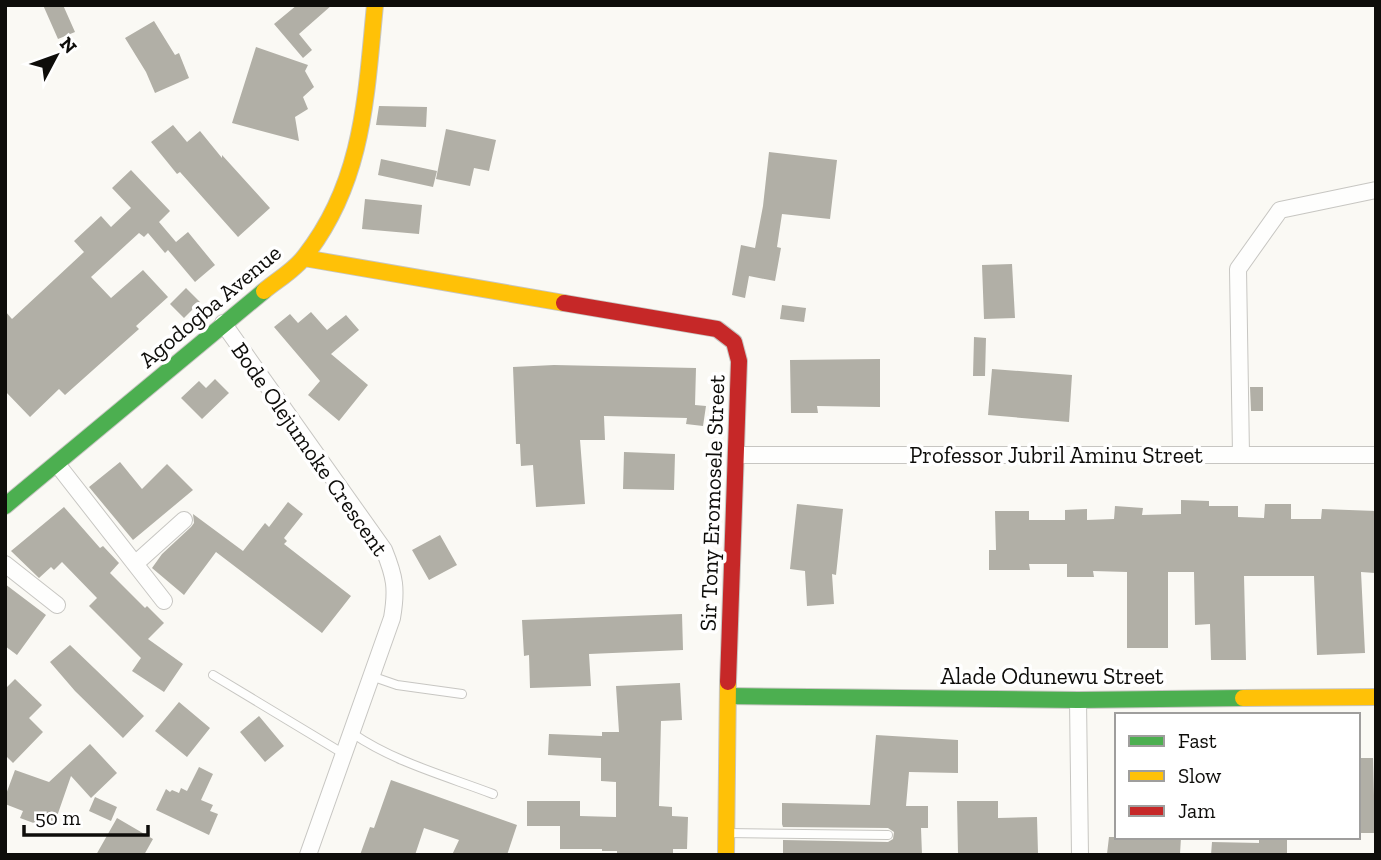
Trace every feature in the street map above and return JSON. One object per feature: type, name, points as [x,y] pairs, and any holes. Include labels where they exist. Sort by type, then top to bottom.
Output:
[{"type":"street","name":"Agodogba Avenue","points":[[5,506],[304,258],[334,210],[350,175],[358,146],[376,5]]},
{"type":"street","points":[[1241,455],[1238,269],[1280,210],[1376,190]]},
{"type":"street","name":"Sir Tony Eromosele Street","points":[[304,258],[717,329],[734,342],[739,361],[728,696],[726,855]]},
{"type":"street","name":"Bode Olejumoke Crescent","points":[[223,323],[384,551],[394,574],[396,594],[392,618],[308,855]]},
{"type":"street","name":"Professor Jubril Aminu Street","points":[[736,455],[1376,455]]},
{"type":"street","points":[[57,464],[164,601]]},
{"type":"street","points":[[135,564],[184,520]]},
{"type":"street","points":[[5,564],[57,605]]},
{"type":"street","name":"Alade Odunewu Street","points":[[728,696],[1078,700],[1376,697]]},
{"type":"street","points":[[1078,700],[1080,855]]},
{"type":"lane","points":[[213,675],[344,754]]},
{"type":"lane","points":[[371,676],[397,685],[462,694]]},
{"type":"lane","points":[[351,733],[368,745],[400,760],[493,794]]},
{"type":"lane","points":[[726,833],[888,835]]},
{"type":"building","points":[[43,5],[63,5],[75,32],[58,39]]},
{"type":"building","points":[[297,5],[332,5],[299,34],[312,50],[303,58],[274,24]]},
{"type":"building","points":[[154,21],[175,55],[179,53],[189,78],[155,93],[146,72],[125,38]]},
{"type":"building","points":[[256,47],[308,65],[305,71],[314,87],[303,97],[308,109],[295,117],[299,141],[232,123]]},
{"type":"building","points":[[379,106],[427,107],[426,127],[376,125]]},
{"type":"building","points":[[173,125],[187,142],[200,131],[270,208],[238,237],[180,172],[177,174],[151,142]]},
{"type":"building","points":[[446,129],[496,140],[489,171],[474,168],[470,186],[436,179]]},
{"type":"building","points":[[769,152],[837,160],[830,219],[782,214],[777,247],[781,248],[775,281],[749,276],[745,298],[732,295],[741,245],[755,248]]},
{"type":"building","points":[[381,159],[437,171],[433,187],[378,175]]},
{"type":"building","points":[[131,170],[170,211],[159,222],[176,242],[188,232],[215,265],[195,282],[168,250],[165,253],[148,233],[144,237],[139,233],[91,277],[111,298],[143,270],[168,297],[136,326],[139,329],[65,395],[59,389],[30,417],[5,391],[5,311],[12,319],[84,252],[74,241],[101,216],[111,227],[131,208],[112,188]]},
{"type":"building","points":[[365,199],[422,205],[419,234],[362,229]]},
{"type":"building","points":[[1012,264],[1015,318],[984,319],[982,265]]},
{"type":"building","points":[[186,288],[200,302],[184,318],[170,304]]},
{"type":"building","points":[[782,305],[806,308],[804,322],[780,319]]},
{"type":"building","points":[[311,312],[327,330],[346,315],[359,330],[331,354],[368,385],[339,421],[308,395],[320,381],[274,327],[290,314],[298,323]]},
{"type":"building","points":[[974,337],[986,338],[985,376],[973,376]]},
{"type":"building","points":[[880,359],[880,407],[817,406],[818,413],[791,413],[790,360]]},
{"type":"building","points":[[554,365],[696,368],[695,405],[706,406],[703,426],[686,424],[687,418],[604,416],[605,440],[580,440],[585,504],[536,507],[533,465],[521,466],[520,444],[516,444],[513,367]]},
{"type":"building","points":[[992,369],[1072,375],[1069,422],[988,415]]},
{"type":"building","points":[[215,379],[229,393],[202,419],[181,398],[199,381],[206,388]]},
{"type":"building","points":[[1250,387],[1263,387],[1263,411],[1251,411]]},
{"type":"building","points":[[624,452],[675,454],[674,490],[623,489]]},
{"type":"building","points":[[120,462],[142,489],[167,464],[193,490],[133,540],[89,487]]},
{"type":"building","points":[[1181,500],[1209,501],[1209,506],[1238,506],[1238,517],[1264,518],[1265,504],[1291,504],[1291,519],[1321,519],[1322,509],[1376,511],[1375,573],[1361,572],[1365,653],[1317,655],[1314,576],[1244,576],[1246,660],[1211,660],[1210,624],[1195,625],[1194,572],[1168,572],[1168,648],[1127,648],[1127,572],[1093,571],[1094,577],[1067,577],[1067,564],[1029,564],[1030,570],[989,570],[989,550],[996,550],[995,511],[1029,511],[1029,520],[1065,520],[1065,510],[1087,509],[1087,520],[1114,519],[1115,506],[1143,508],[1142,515],[1181,514]]},
{"type":"building","points":[[288,502],[303,514],[284,538],[287,541],[284,544],[351,596],[322,633],[216,552],[184,595],[152,568],[162,554],[191,527],[194,523],[193,514],[243,551],[265,523],[269,527]]},
{"type":"building","points":[[797,504],[843,509],[836,575],[832,574],[834,604],[807,606],[805,571],[790,569]]},
{"type":"building","points":[[64,507],[100,548],[103,546],[119,563],[110,573],[164,623],[148,639],[183,664],[164,692],[132,671],[141,658],[89,606],[97,598],[62,562],[54,570],[51,567],[39,578],[11,551]]},
{"type":"building","points":[[440,535],[457,565],[429,580],[412,550]]},
{"type":"building","points":[[5,584],[46,615],[17,655],[5,646]]},
{"type":"building","points":[[682,614],[683,650],[589,654],[591,686],[530,688],[529,655],[524,656],[522,620]]},
{"type":"building","points":[[70,645],[144,716],[123,738],[50,662]]},
{"type":"building","points":[[15,679],[42,705],[29,718],[43,732],[13,763],[5,755],[5,689]]},
{"type":"building","points":[[680,683],[682,720],[661,721],[659,806],[672,807],[672,816],[688,817],[687,849],[673,849],[673,855],[617,855],[617,851],[602,849],[560,849],[560,826],[527,826],[527,801],[580,801],[580,816],[616,817],[616,782],[601,781],[601,758],[548,755],[549,734],[602,736],[602,732],[619,732],[616,686]]},
{"type":"building","points":[[179,702],[210,728],[187,757],[155,731]]},
{"type":"building","points":[[259,716],[284,746],[265,762],[240,732]]},
{"type":"building","points":[[876,735],[958,740],[958,773],[909,772],[906,806],[928,806],[928,828],[921,828],[922,855],[783,855],[783,840],[888,842],[893,839],[894,832],[888,828],[783,827],[782,824],[782,803],[870,805]]},
{"type":"building","points":[[90,744],[117,773],[91,798],[71,776],[55,822],[42,817],[39,825],[20,818],[23,811],[5,804],[15,770],[49,782]]},
{"type":"building","points":[[1360,758],[1373,758],[1375,833],[1360,833]]},
{"type":"building","points":[[199,767],[213,774],[201,800],[213,805],[210,811],[218,814],[209,835],[156,810],[166,789],[179,793],[181,788],[187,791]]},
{"type":"building","points":[[391,780],[517,825],[507,855],[452,855],[459,840],[424,828],[415,855],[360,855],[370,827],[374,828]]},
{"type":"building","points":[[95,797],[117,807],[111,821],[89,811]]},
{"type":"building","points":[[957,801],[998,801],[998,818],[1037,817],[1038,853],[958,854]]},
{"type":"building","points":[[117,818],[153,839],[144,855],[96,855]]},
{"type":"building","points":[[1109,837],[1181,839],[1180,854],[1107,854]]},
{"type":"building","points":[[1287,839],[1287,855],[1211,855],[1212,842],[1259,843],[1259,840]]},
{"type":"traffic: fast","points":[[5,506],[264,291]]},
{"type":"traffic: fast","points":[[728,696],[1078,700],[1243,698]]},
{"type":"traffic: slow","points":[[264,291],[301,261],[325,227],[340,198],[359,136],[369,72],[375,5]]},
{"type":"traffic: slow","points":[[304,258],[564,303]]},
{"type":"traffic: slow","points":[[726,855],[728,682]]},
{"type":"traffic: slow","points":[[1243,698],[1376,697]]},
{"type":"traffic: jam","points":[[564,303],[717,329],[734,342],[739,361],[728,682]]}]
